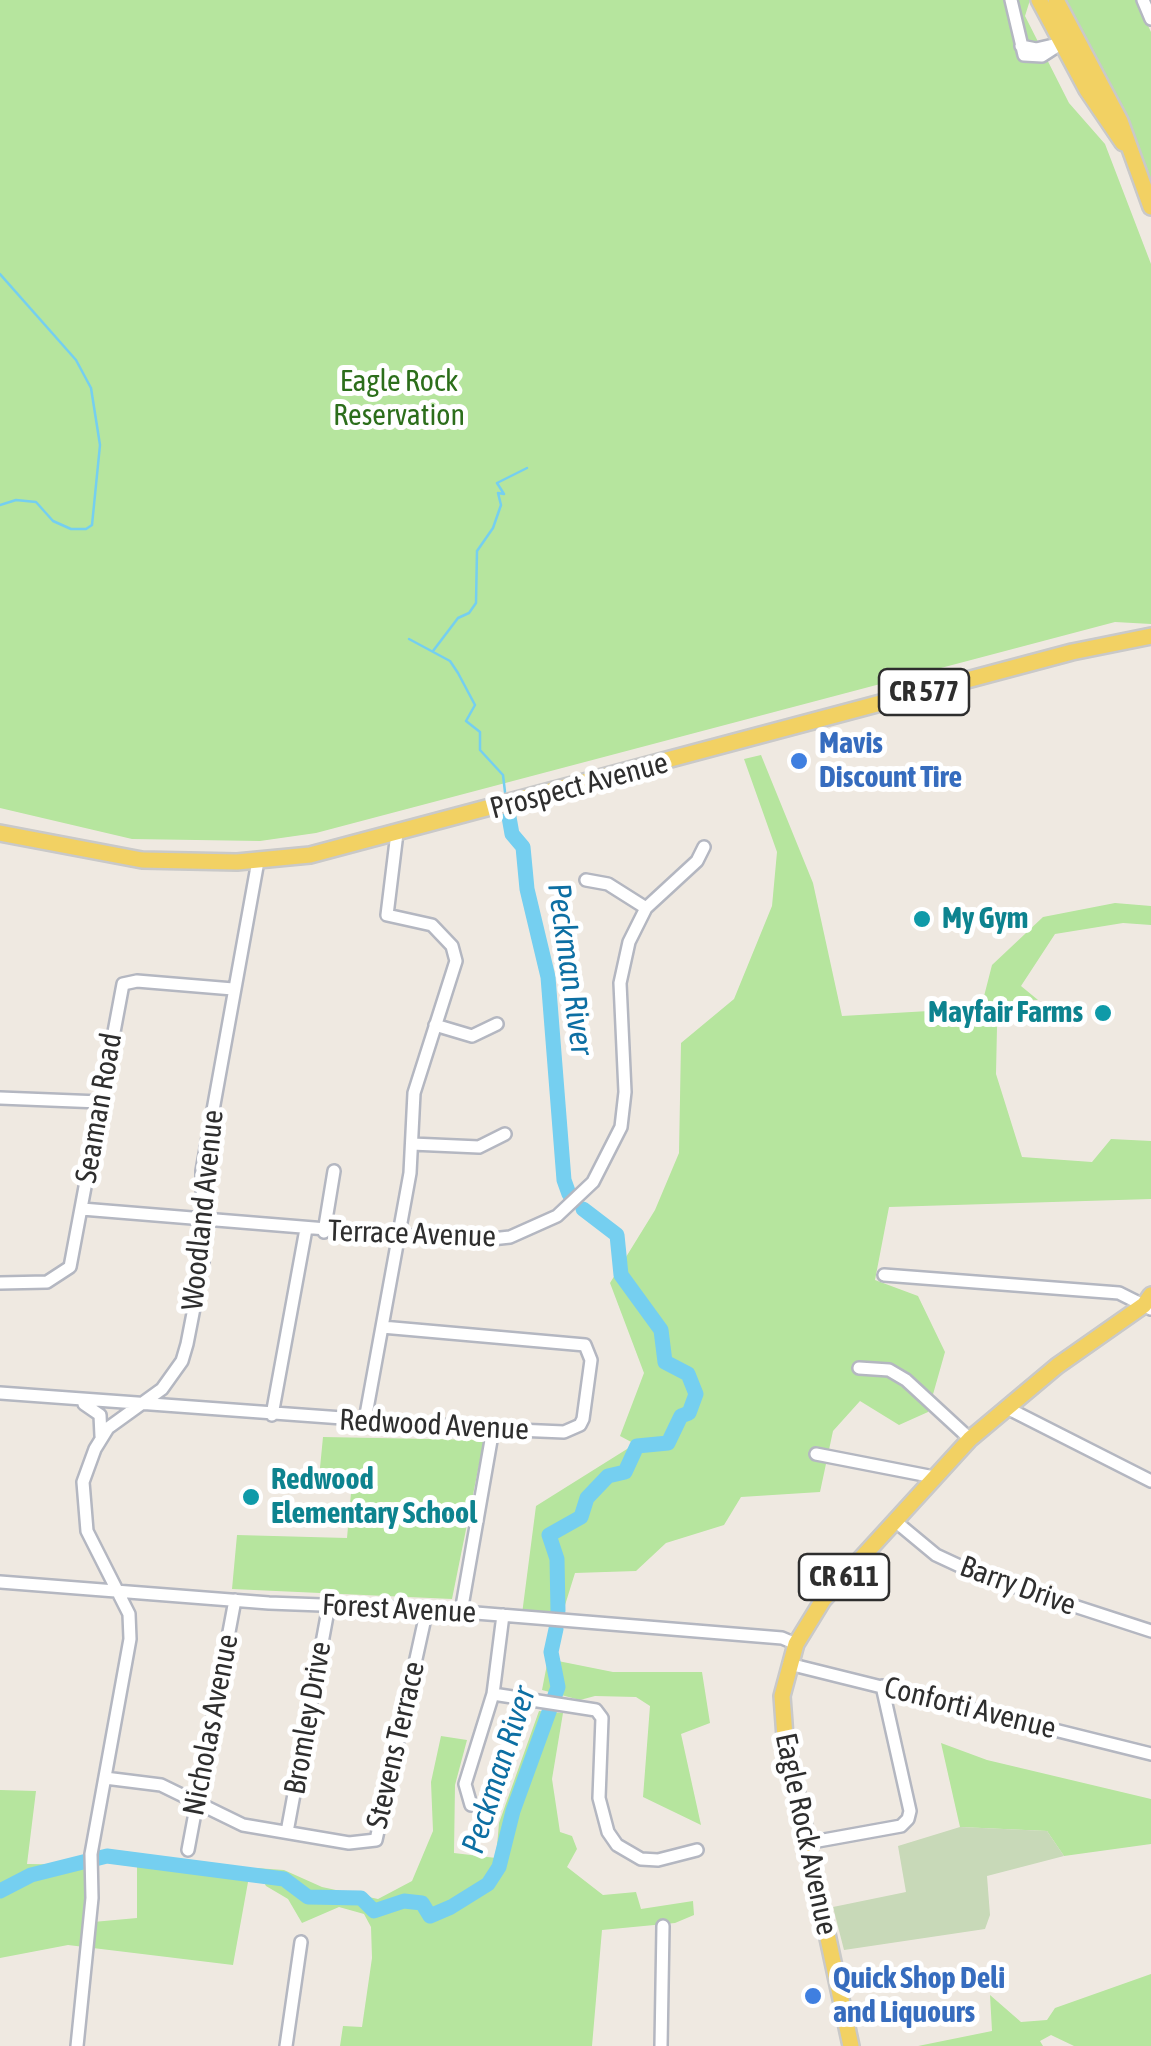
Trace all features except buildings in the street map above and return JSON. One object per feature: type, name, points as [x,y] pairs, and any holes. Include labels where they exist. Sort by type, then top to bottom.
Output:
[{"type":"main road","points":[[1039,0],[1067,37],[1091,80],[1102,87],[1151,207]]},
{"type":"main road","points":[[1056,0],[1087,90],[1128,149]]},
{"type":"main road","name":"Prospect Avenue","points":[[0,832],[126,858],[258,861],[324,852],[1072,652],[1151,636]]},
{"type":"main road","name":"Eagle Rock Avenue","points":[[851,2046],[783,1723],[788,1664],[796,1644],[823,1600],[970,1440],[1149,1303]]},
{"type":"street","points":[[1011,0],[1021,46],[1032,58],[1051,53],[1067,37]]},
{"type":"street","points":[[1143,0],[1151,19]]},
{"type":"street","points":[[365,1420],[399,1236],[412,1144],[414,1093],[453,976],[452,946],[432,925],[386,915],[398,833]]},
{"type":"street","name":"Terrace Avenue","points":[[82,1209],[324,1232],[473,1241],[510,1237],[557,1216],[594,1182],[621,1127],[625,1092],[620,982],[629,942],[646,908],[697,861],[704,847]]},
{"type":"street","name":"Woodland Avenue","points":[[76,2046],[91,1858],[130,1639],[129,1614],[87,1531],[82,1494],[86,1471],[101,1439],[118,1418],[162,1389],[182,1362],[203,1262],[202,1171],[258,861]]},
{"type":"street","points":[[586,880],[608,884],[646,908]]},
{"type":"street","name":"Seaman Road","points":[[0,1283],[47,1282],[65,1273],[74,1257],[123,984],[137,980],[232,989]]},
{"type":"street","points":[[435,1025],[472,1036],[496,1024]]},
{"type":"street","points":[[0,1098],[100,1102]]},
{"type":"street","points":[[412,1144],[480,1147],[505,1134]]},
{"type":"street","points":[[324,1232],[334,1171]]},
{"type":"street","points":[[272,1415],[306,1229]]},
{"type":"street","points":[[884,1276],[1119,1293],[1149,1303]]},
{"type":"street","name":"Redwood Avenue","points":[[0,1393],[493,1429],[564,1432],[580,1426],[592,1360],[585,1345],[382,1327]]},
{"type":"street","points":[[860,1368],[889,1370],[906,1380],[970,1440]]},
{"type":"street","points":[[76,1400],[100,1416],[101,1439]]},
{"type":"street","points":[[1007,1408],[1151,1481]]},
{"type":"street","points":[[461,1612],[493,1429]]},
{"type":"street","points":[[816,1454],[934,1476]]},
{"type":"street","name":"Barry Drive","points":[[895,1520],[936,1556],[979,1575],[1151,1631]]},
{"type":"street","points":[[89,1589],[100,1573],[101,1558]]},
{"type":"street","name":"Forest Avenue","points":[[0,1582],[234,1600],[427,1609],[782,1638],[796,1644]]},
{"type":"street","name":"Nicholas Avenue","points":[[188,1850],[234,1600]]},
{"type":"street","name":"Bromley Drive","points":[[287,1832],[328,1605]]},
{"type":"street","name":"Stevens Terrace","points":[[105,1778],[161,1785],[243,1825],[362,1844],[380,1836],[427,1609]]},
{"type":"street","points":[[471,1805],[465,1784],[493,1694],[503,1615]]},
{"type":"street","name":"Conforti Avenue","points":[[788,1664],[1151,1754]]},
{"type":"street","points":[[807,1843],[901,1826],[908,1819],[910,1811],[882,1686]]},
{"type":"street","points":[[493,1694],[592,1708],[602,1718],[599,1798],[608,1832],[617,1845],[640,1858],[658,1860],[697,1850]]},
{"type":"street","points":[[661,2046],[663,1926]]},
{"type":"street","points":[[286,2046],[301,1942]]},
{"type":"green space","name":"Eagle Rock Reservation","points":[[0,0],[1030,0],[1025,16],[1069,103],[1105,144],[1151,264],[1151,624],[1115,622],[316,833],[260,841],[132,839],[0,808]]},
{"type":"green space","points":[[1065,0],[1136,0],[1151,32],[1151,180]]},
{"type":"green space","points":[[761,755],[813,883],[842,1016],[981,1008],[992,965],[1043,917],[1115,903],[1151,906],[1151,925],[1123,923],[1055,934],[1021,986],[1038,1000],[1014,999],[997,1027],[996,1074],[1022,1157],[1092,1162],[1111,1139],[1151,1141],[1151,1199],[889,1207],[875,1280],[918,1296],[945,1352],[928,1412],[899,1425],[860,1401],[833,1431],[820,1492],[741,1497],[724,1525],[666,1543],[636,1571],[575,1573],[561,1618],[522,1614],[536,1506],[635,1444],[620,1436],[644,1373],[610,1283],[655,1210],[679,1153],[681,1043],[734,999],[772,906],[777,852],[744,759]]},
{"type":"green space","points":[[323,1437],[484,1440],[452,1599],[232,1589],[237,1535],[347,1538],[352,1482],[319,1478]]},
{"type":"green space","points":[[548,1659],[613,1672],[702,1672],[710,1723],[681,1734],[701,1825],[643,1797],[650,1706],[636,1697],[595,1696],[580,1700],[542,1690]]},
{"type":"green space","points":[[539,1711],[563,1713],[552,1779],[560,1832],[572,1836],[577,1849],[567,1867],[603,1895],[636,1892],[641,1909],[693,1901],[694,1915],[675,1923],[602,1930],[592,2046],[340,2046],[343,2026],[362,2027],[372,1958],[371,1927],[364,1914],[339,1907],[302,1923],[288,1899],[266,1886],[256,1868],[284,1870],[322,1887],[378,1899],[412,1881],[433,1831],[431,1782],[441,1736],[467,1740],[455,1785],[454,1853],[496,1858],[499,1823]]},
{"type":"green space","points":[[941,1743],[987,1760],[1151,1799],[1151,1844],[1064,1856],[1047,1831],[960,1827]]},
{"type":"green space","points":[[0,1790],[36,1791],[27,1864],[93,1865],[93,1922],[137,1918],[137,1859],[250,1871],[233,1965],[68,1945],[0,1958]]},
{"type":"green space","points":[[960,1827],[1047,1831],[1064,1856],[987,1876],[990,1915],[985,1929],[844,1950],[833,1907],[906,1892],[898,1846]]},
{"type":"green space","points":[[1151,1974],[1151,2046],[1074,2046],[1051,2035],[1040,2041],[1043,2046],[918,2046],[992,2031],[990,1995],[1021,2022],[1047,2020],[1055,2008]]},
{"type":"waterway","points":[[0,274],[76,360],[91,388],[100,445],[92,525],[86,529],[71,529],[53,521],[36,502],[16,500],[0,505]]},
{"type":"waterway","points":[[433,651],[458,618],[469,613],[476,603],[477,551],[493,528],[501,505],[498,493],[504,494],[497,483],[527,468]]},
{"type":"waterway","name":"Peckman River","points":[[409,639],[450,661],[458,673],[475,705],[466,721],[480,732],[480,750],[503,775],[505,792]]},
{"type":"waterway","name":"Peckman River","points":[[509,817],[512,834],[523,847],[527,889],[548,977],[564,1180],[569,1194]]},
{"type":"waterway","name":"Peckman River","points":[[558,1611],[557,1559],[549,1535],[581,1517],[587,1498],[608,1476],[625,1472],[637,1446],[668,1443],[681,1416],[689,1413],[696,1394],[688,1374],[665,1362],[661,1330],[621,1275],[617,1235],[583,1209]]},
{"type":"waterway","name":"Peckman River","points":[[0,1891],[31,1875],[107,1856],[284,1879],[308,1897],[361,1898],[374,1911],[404,1901],[422,1903],[430,1916],[451,1907],[488,1884],[499,1867],[513,1811],[558,1687],[551,1652],[556,1629]]},
{"type":"place","name":"Mavis Discount Tire","points":[[799,761]]},
{"type":"place","name":"My Gym","points":[[922,919]]},
{"type":"place","name":"Mayfair Farms","points":[[1103,1013]]},
{"type":"place","name":"Redwood Elementary School","points":[[251,1497]]},
{"type":"place","name":"Quick Shop Deli and Liquours","points":[[813,1996]]}]
